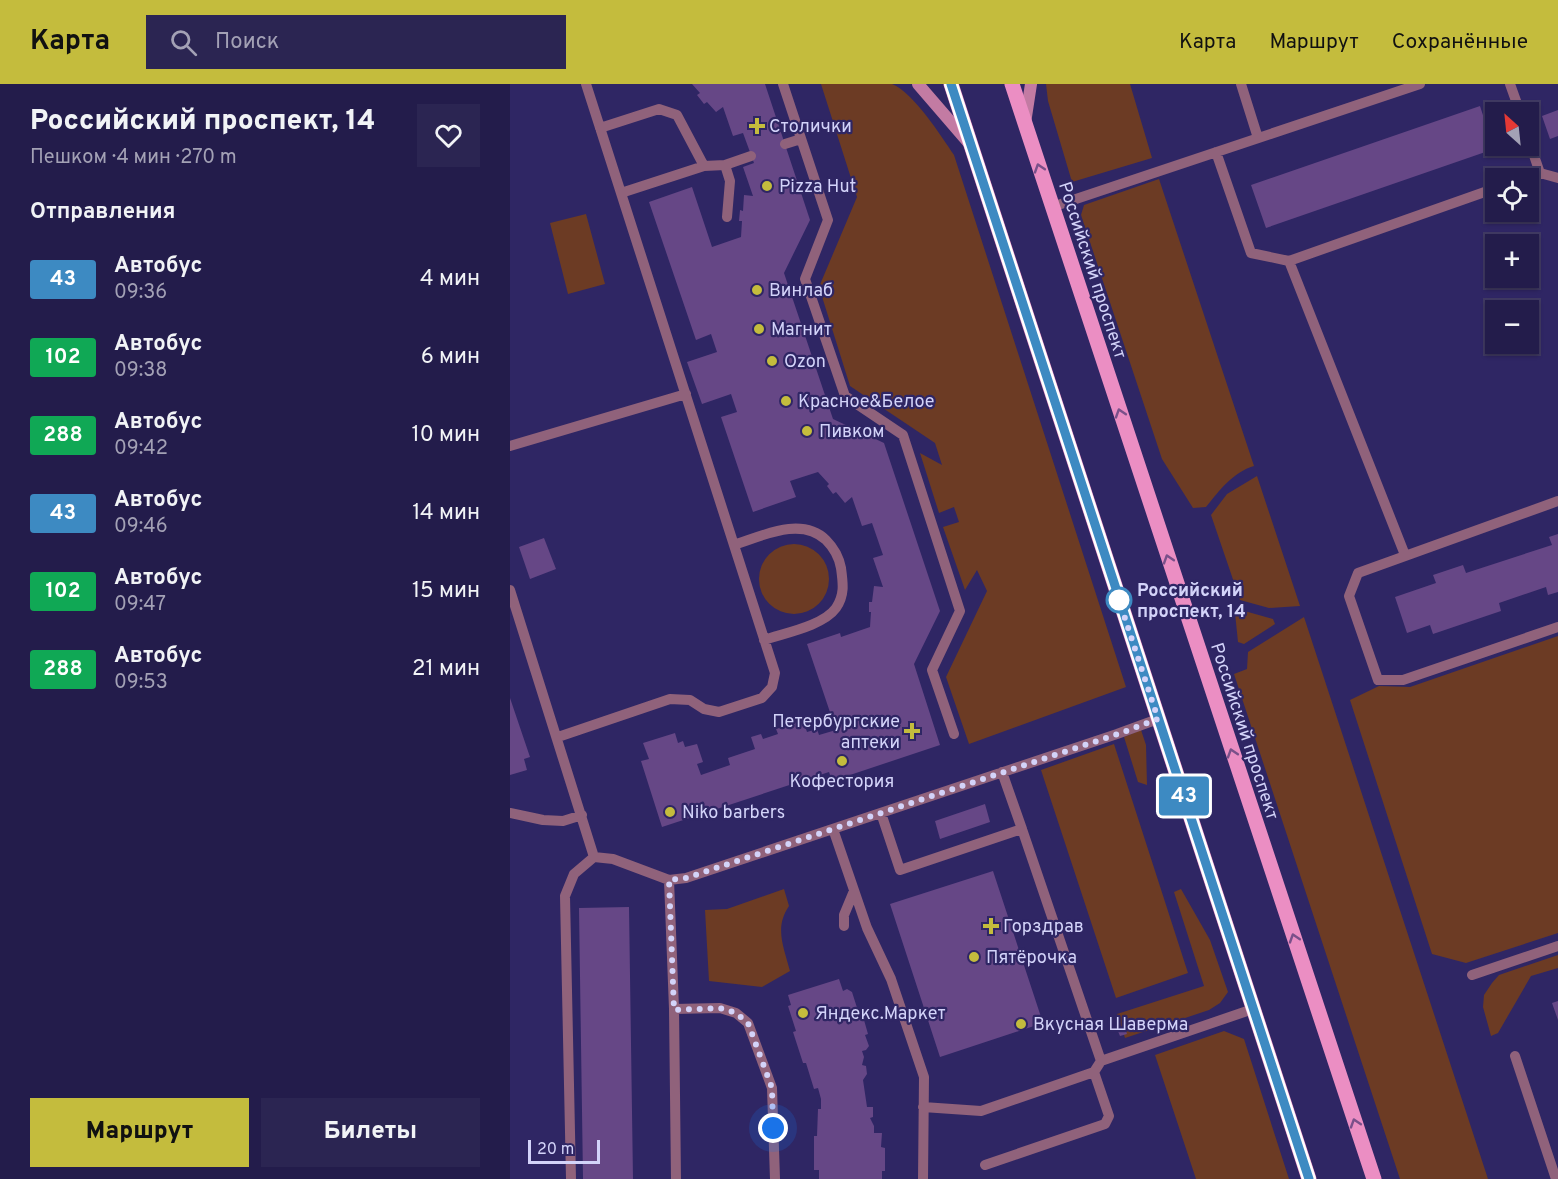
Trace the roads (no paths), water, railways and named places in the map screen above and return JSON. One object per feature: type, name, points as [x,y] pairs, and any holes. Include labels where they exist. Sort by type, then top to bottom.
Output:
[{"type":"main road","points":[[951,84],[1309,1179]]},
{"type":"main road","name":"Российский проспект","points":[[1012,84],[1374,1179]]},
{"type":"street","points":[[918,84],[969,143]]},
{"type":"street","name":"Российский проспект","points":[[1025,124],[1031,84]]},
{"type":"lane","points":[[558,737],[670,699],[690,700],[704,709],[719,711],[762,698],[772,687],[775,673],[586,84]]},
{"type":"lane","points":[[783,84],[828,220],[805,279],[845,396],[903,435],[960,611],[932,670],[954,734]]},
{"type":"lane","points":[[1241,84],[1258,138]]},
{"type":"lane","points":[[1052,207],[1420,84]]},
{"type":"lane","points":[[1510,84],[1516,102]]},
{"type":"lane","points":[[600,128],[659,109],[677,115],[704,166]]},
{"type":"lane","points":[[785,144],[801,139]]},
{"type":"lane","points":[[1216,152],[1251,253],[1289,261],[1485,192]]},
{"type":"lane","points":[[621,193],[704,166],[725,165],[751,156]]},
{"type":"lane","points":[[1534,156],[1540,173],[1558,178]]},
{"type":"lane","points":[[725,165],[730,181],[727,217]]},
{"type":"lane","points":[[1289,261],[1405,555]]},
{"type":"lane","points":[[510,446],[686,394]]},
{"type":"lane","points":[[1558,501],[1358,573],[1349,596],[1378,680],[1403,680],[1558,627]]},
{"type":"lane","points":[[734,545],[779,531],[800,528],[818,532],[832,546],[839,561],[844,588],[836,609],[818,622],[764,640]]},
{"type":"lane","points":[[510,590],[594,857]]},
{"type":"lane","points":[[571,1179],[565,896],[574,874],[594,857],[613,859],[669,880],[686,878],[1158,719]]},
{"type":"lane","points":[[1002,772],[1101,1061]]},
{"type":"lane","points":[[510,813],[543,820],[563,821],[582,815]]},
{"type":"lane","points":[[881,813],[900,870],[1022,829]]},
{"type":"lane","points":[[833,829],[867,928],[891,979],[924,1077],[923,1179]]},
{"type":"lane","points":[[669,880],[674,1010],[676,1179]]},
{"type":"lane","points":[[844,926],[844,915],[854,891]]},
{"type":"lane","points":[[1472,975],[1558,946]]},
{"type":"lane","points":[[674,1010],[720,1008],[736,1013],[748,1023],[772,1088],[775,1179]]},
{"type":"lane","points":[[923,1107],[981,1111],[1094,1072],[1101,1061],[1253,1009]]},
{"type":"lane","points":[[1515,1056],[1556,1179]]},
{"type":"lane","points":[[985,1165],[1105,1124],[1109,1116],[1094,1072]]},
{"type":"place","name":"Столички","points":[[757,126]]},
{"type":"place","name":"Pizza Hut","points":[[767,186]]},
{"type":"place","name":"Винлаб","points":[[757,290]]},
{"type":"place","name":"Магнит","points":[[759,329]]},
{"type":"place","name":"Ozon","points":[[772,361]]},
{"type":"place","name":"Красное&Белое","points":[[786,401]]},
{"type":"place","name":"Пивком","points":[[807,431]]},
{"type":"place","name":"Российский проспект, 14","points":[[1119,600]]},
{"type":"place","name":"Петербургские аптеки","points":[[912,731]]},
{"type":"place","name":"Кофестория","points":[[842,761]]},
{"type":"place","name":"Niko barbers","points":[[670,812]]},
{"type":"place","name":"Горздрав","points":[[991,926]]},
{"type":"place","name":"Пятёрочка","points":[[974,957]]},
{"type":"place","name":"Яндекс.Маркет","points":[[803,1013]]},
{"type":"place","name":"Вкусная Шаверма","points":[[1021,1024]]}]
